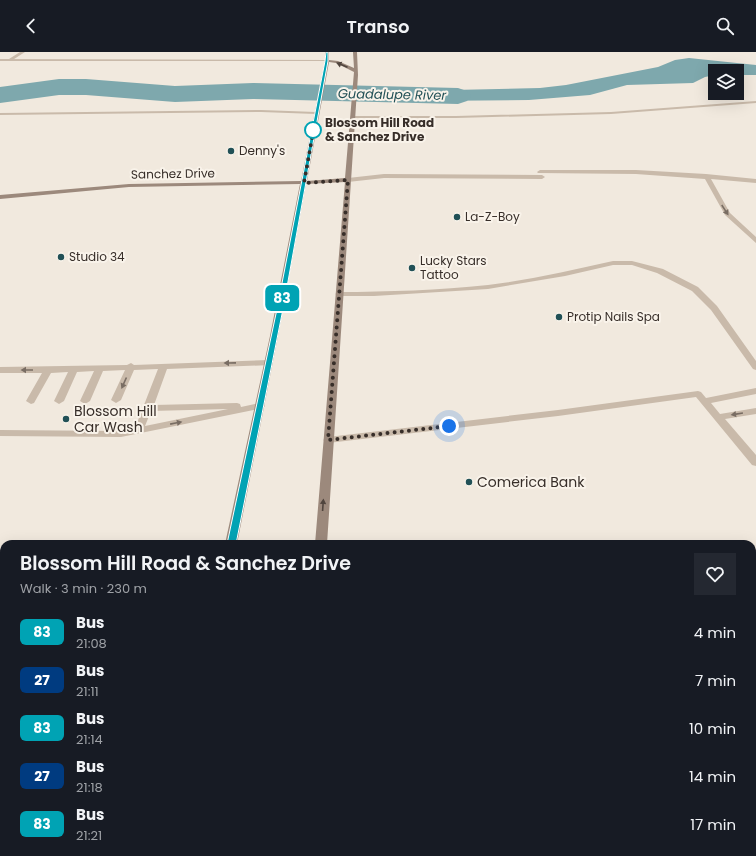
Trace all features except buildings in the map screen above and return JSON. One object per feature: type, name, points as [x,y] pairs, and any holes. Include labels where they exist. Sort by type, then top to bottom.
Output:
[{"type":"main road","points":[[233,540],[304,183],[316,110],[327,61],[327,52]]},
{"type":"main road","points":[[321,540],[352,110],[356,73],[355,52]]},
{"type":"main road","points":[[327,61],[337,62],[356,73]]},
{"type":"main road","name":"Sanchez Drive","points":[[0,197],[84,188],[140,185],[304,183],[348,180]]},
{"type":"street","points":[[10,60],[23,52]]},
{"type":"street","points":[[0,60],[327,61]]},
{"type":"street","points":[[352,117],[456,117],[611,113],[756,102]]},
{"type":"street","points":[[0,114],[316,110]]},
{"type":"street","points":[[348,180],[384,176],[541,175],[636,172],[706,176],[756,181]]},
{"type":"street","points":[[706,176],[727,214],[756,241]]},
{"type":"street","points":[[340,294],[374,294],[488,288],[565,274],[613,263],[632,263],[660,271],[695,289],[714,308],[756,367]]},
{"type":"street","points":[[0,370],[48,370],[132,366],[269,363]]},
{"type":"street","points":[[116,400],[132,366]]},
{"type":"street","points":[[138,431],[164,366]]},
{"type":"street","points":[[85,401],[100,368]]},
{"type":"street","points":[[59,400],[74,369]]},
{"type":"street","points":[[31,401],[48,370]]},
{"type":"street","points":[[704,401],[756,391]]},
{"type":"street","points":[[328,440],[558,413],[698,394],[756,462]]},
{"type":"street","points":[[148,408],[260,406]]},
{"type":"street","points":[[0,434],[15,430],[102,430],[121,434],[260,406]]},
{"type":"street","points":[[718,417],[756,411]]},
{"type":"water","points":[[689,58],[756,65],[756,75],[744,75],[744,64],[708,64],[708,76],[693,83],[627,85],[590,95],[529,100],[424,101],[379,99],[378,88],[452,90],[540,88],[566,85],[658,67],[675,60]]},
{"type":"waterway","name":"Guadalupe River","points":[[0,95],[59,87],[86,87],[175,94],[253,91],[458,96]]},
{"type":"bus line","name":"83","points":[[233,540],[280,309],[327,61],[327,52]]},
{"type":"place","name":"Blossom Hill Road & Sanchez Drive","points":[[313,130]]},
{"type":"place","name":"Denny's","points":[[231,151]]},
{"type":"place","name":"La-Z-Boy","points":[[457,217]]},
{"type":"place","name":"Studio 34","points":[[61,257]]},
{"type":"place","name":"Lucky Stars Tattoo","points":[[412,268]]},
{"type":"place","name":"Protip Nails Spa","points":[[559,317]]},
{"type":"place","name":"Blossom Hill Car Wash","points":[[66,419]]},
{"type":"place","name":"Comerica Bank","points":[[469,482]]},
{"type":"route","points":[[313,130],[314,127],[304,183],[348,180],[328,440],[449,426]]}]
